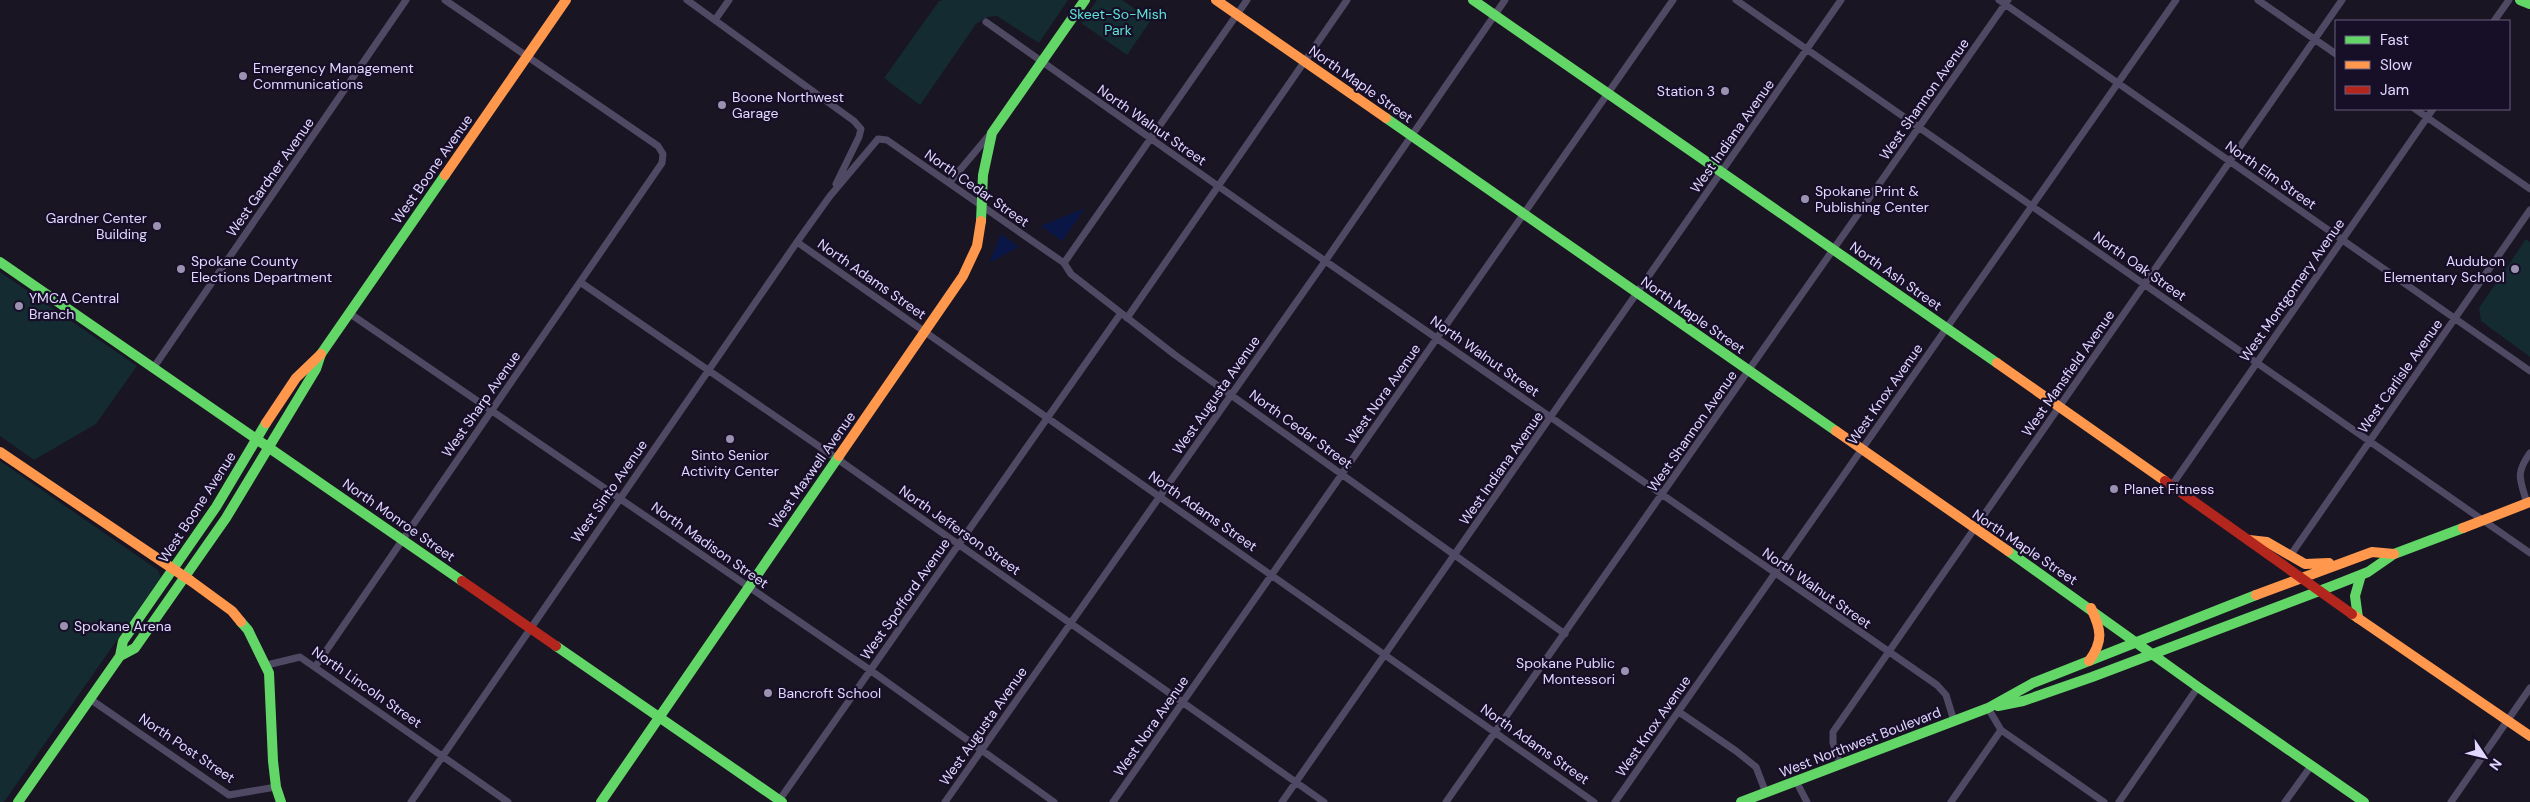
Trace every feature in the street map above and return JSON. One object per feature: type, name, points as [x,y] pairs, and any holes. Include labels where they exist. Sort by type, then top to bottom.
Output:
[{"type":"main road","name":"West Boone Avenue","points":[[120,656],[135,648],[226,518],[316,369],[321,354],[566,0]]},
{"type":"main road","name":"West Maxwell Avenue","points":[[601,802],[963,276],[977,246],[983,208],[984,175],[992,133],[1085,0]]},
{"type":"main road","name":"North Maple Street","points":[[1216,0],[2091,608],[2198,687],[2364,802]]},
{"type":"main road","name":"North Ash Street","points":[[1473,0],[2172,485],[2300,578],[2530,736]]},
{"type":"main road","points":[[2520,0],[2530,4]]},
{"type":"main road","name":"North Monroe Street","points":[[0,262],[660,716],[780,801]]},
{"type":"main road","name":"West Boone Avenue","points":[[18,802],[120,656],[123,641],[231,485],[258,439],[309,361],[321,354]]},
{"type":"main road","points":[[0,452],[185,577],[232,611],[248,630],[269,672],[270,722],[276,787],[281,802]]},
{"type":"main road","points":[[1988,708],[2023,701],[2319,591],[2361,575],[2394,554],[2529,502]]},
{"type":"main road","points":[[2249,540],[2267,542],[2305,564],[2343,562]]},
{"type":"main road","points":[[1988,708],[2034,683],[2300,578],[2372,552],[2394,554]]},
{"type":"main road","points":[[2358,618],[2353,603],[2355,588],[2361,575]]},
{"type":"main road","points":[[2089,661],[2098,649],[2102,635],[2091,608]]},
{"type":"main road","name":"West Northwest Boulevard","points":[[1741,802],[1762,797],[1796,781],[1988,708]]},
{"type":"street","name":"West Gardner Avenue","points":[[154,367],[406,0]]},
{"type":"street","points":[[445,0],[527,57]]},
{"type":"street","points":[[687,0],[715,20],[729,0]]},
{"type":"street","points":[[1064,263],[1247,0]]},
{"type":"street","points":[[1127,318],[1347,0]]},
{"type":"street","name":"West Augusta Avenue","points":[[944,802],[1326,260],[1505,0]]},
{"type":"street","name":"West Nora Avenue","points":[[1113,802],[1673,0]]},
{"type":"street","name":"North Oak Street","points":[[1736,0],[2530,552]]},
{"type":"street","name":"West Indiana Avenue","points":[[1282,802],[1841,0]]},
{"type":"street","name":"West Knox Avenue","points":[[1615,802],[2176,0]]},
{"type":"street","points":[[2258,0],[2335,53]]},
{"type":"street","name":"West Mansfield Avenue","points":[[1840,764],[1833,743],[1833,732],[2342,0]]},
{"type":"street","points":[[2495,20],[2509,0]]},
{"type":"street","name":"North Elm Street","points":[[2004,1],[2118,84],[2530,371]]},
{"type":"street","name":"West Shannon Avenue","points":[[1446,802],[1920,127],[2004,1]]},
{"type":"street","name":"West Sinto Avenue","points":[[715,20],[854,121],[860,129],[859,137],[830,196]]},
{"type":"street","name":"North Walnut Street","points":[[986,22],[1218,187],[1326,260],[1944,691],[1954,721]]},
{"type":"street","name":"West Sharp Avenue","points":[[315,667],[662,163],[664,154],[658,146],[527,57]]},
{"type":"street","points":[[2416,110],[2530,189]]},
{"type":"street","name":"West Montgomery Avenue","points":[[2172,485],[2432,110]]},
{"type":"street","name":"West Maxwell Avenue","points":[[949,184],[992,133]]},
{"type":"street","name":"West Sinto Avenue","points":[[411,802],[797,242],[830,196],[878,139]]},
{"type":"street","name":"North Cedar Street","points":[[878,139],[887,140],[1064,263],[1068,271],[1127,318],[1565,634]]},
{"type":"street","name":"West Carlisle Avenue","points":[[2290,556],[2530,210]]},
{"type":"street","name":"North Adams Street","points":[[797,242],[1594,802]]},
{"type":"street","name":"North Jefferson Street","points":[[580,282],[708,372],[836,458],[1324,802]]},
{"type":"street","name":"North Madison Street","points":[[349,313],[870,670],[1054,802]]},
{"type":"street","name":"West Spofford Avenue","points":[[780,801],[1121,313]]},
{"type":"street","points":[[2529,502],[2520,481],[2520,467],[2530,453]]},
{"type":"street","name":"North Lincoln Street","points":[[267,665],[300,657],[508,802]]},
{"type":"street","points":[[2119,802],[2198,687]]},
{"type":"street","points":[[2450,802],[2530,688]]},
{"type":"street","name":"North Post Street","points":[[90,699],[229,795],[276,787]]},
{"type":"street","points":[[1988,708],[2001,730],[2104,802]]},
{"type":"street","points":[[1679,712],[1736,750],[1756,767],[1762,797]]},
{"type":"street","points":[[1951,802],[2001,730]]},
{"type":"street","points":[[2285,802],[2310,766]]},
{"type":"street","points":[[1796,781],[1807,802]]},
{"type":"street","points":[[224,802],[229,795]]},
{"type":"green space","points":[[1068,0],[1039,43],[997,16],[987,17],[976,24],[920,105],[884,78],[939,1]]},
{"type":"green space","name":"Skeet-So-Mish Park","points":[[1097,0],[1122,0],[1151,20],[1127,55],[1081,23]]},
{"type":"green space","name":"Audubon Elementary School","points":[[2526,239],[2530,242],[2530,357],[2481,321],[2479,308]]},
{"type":"green space","points":[[0,272],[137,366],[96,424],[34,460],[0,436]]},
{"type":"green space","name":"Spokane Arena","points":[[0,461],[158,570],[161,577],[4,802],[0,802]]},
{"type":"shaded area","points":[[1085,208],[1062,241],[1041,226]]},
{"type":"shaded area","points":[[1001,234],[1019,247],[989,263]]},
{"type":"traffic: fast","points":[[981,221],[983,175],[992,133],[1085,0]]},
{"type":"traffic: fast","points":[[1473,0],[1997,363]]},
{"type":"traffic: fast","points":[[2520,0],[2530,4]]},
{"type":"traffic: fast","points":[[1386,118],[1836,431]]},
{"type":"traffic: fast","points":[[120,656],[135,648],[226,518],[316,369],[321,354],[445,175]]},
{"type":"traffic: fast","points":[[0,262],[462,581]]},
{"type":"traffic: fast","points":[[18,802],[120,656],[123,641],[216,507],[266,423]]},
{"type":"traffic: fast","points":[[601,802],[839,456]]},
{"type":"traffic: fast","points":[[1998,706],[2023,701],[2092,677],[2335,585],[2368,572],[2394,554],[2463,528]]},
{"type":"traffic: fast","points":[[2008,551],[2198,687],[2364,802]]},
{"type":"traffic: fast","points":[[2358,618],[2355,596],[2361,575]]},
{"type":"traffic: fast","points":[[1741,802],[1988,708],[2033,683],[2256,595]]},
{"type":"traffic: fast","points":[[241,622],[248,630],[269,673],[273,761],[276,787],[281,802]]},
{"type":"traffic: fast","points":[[556,646],[782,802]]},
{"type":"traffic: slow","points":[[445,175],[566,0]]},
{"type":"traffic: slow","points":[[1216,0],[1386,118]]},
{"type":"traffic: slow","points":[[839,456],[963,276],[977,246],[981,221]]},
{"type":"traffic: slow","points":[[266,423],[296,378],[321,354]]},
{"type":"traffic: slow","points":[[1997,363],[2165,481]]},
{"type":"traffic: slow","points":[[1836,431],[2008,551]]},
{"type":"traffic: slow","points":[[0,452],[191,581],[232,611],[241,622]]},
{"type":"traffic: slow","points":[[2463,528],[2530,502]]},
{"type":"traffic: slow","points":[[2249,540],[2267,542],[2305,564],[2329,563]]},
{"type":"traffic: slow","points":[[2256,595],[2372,552],[2394,554]]},
{"type":"traffic: slow","points":[[2089,661],[2099,641],[2099,629],[2091,608]]},
{"type":"traffic: slow","points":[[2352,614],[2530,736]]},
{"type":"traffic: jam","points":[[2165,481],[2352,614]]},
{"type":"traffic: jam","points":[[462,581],[556,646]]},
{"type":"place","name":"Emergency Management Communications","points":[[243,76]]},
{"type":"place","name":"Station 3","points":[[1725,91]]},
{"type":"place","name":"Boone Northwest Garage","points":[[722,105]]},
{"type":"place","name":"Spokane Print & Publishing Center","points":[[1805,199]]},
{"type":"place","name":"Gardner Center Building","points":[[157,226]]},
{"type":"place","name":"Spokane County Elections Department","points":[[181,269]]},
{"type":"place","name":"Audubon Elementary School","points":[[2515,269]]},
{"type":"place","name":"YMCA Central Branch","points":[[19,306]]},
{"type":"place","name":"Sinto Senior Activity Center","points":[[730,439]]},
{"type":"place","name":"Planet Fitness","points":[[2114,489]]},
{"type":"place","name":"Spokane Arena","points":[[64,626]]},
{"type":"place","name":"Spokane Public Montessori","points":[[1625,671]]},
{"type":"place","name":"Bancroft School","points":[[768,693]]}]
